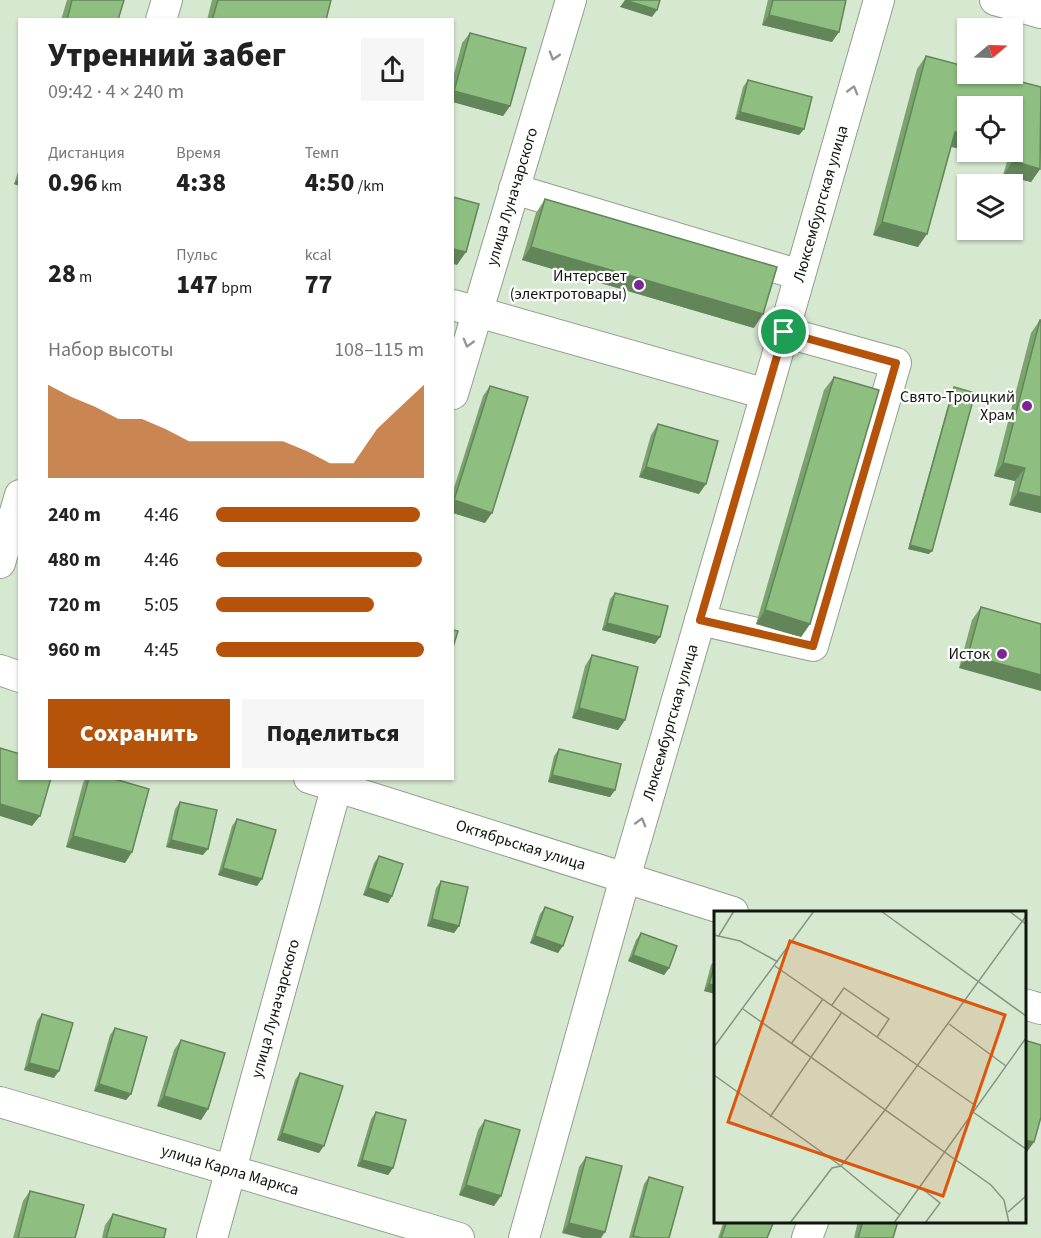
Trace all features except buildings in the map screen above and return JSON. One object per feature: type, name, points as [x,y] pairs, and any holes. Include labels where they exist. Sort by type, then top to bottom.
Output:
[{"type":"street","points":[[162,18],[167,0]]},
{"type":"street","name":"улица Луначарского","points":[[454,387],[465,309],[514,189],[571,0]]},
{"type":"street","name":"Люксембургская улица","points":[[524,1238],[625,878],[879,0]]},
{"type":"street","points":[[995,0],[1041,14]]},
{"type":"street","points":[[514,189],[801,274]]},
{"type":"street","points":[[465,309],[766,394]]},
{"type":"street","points":[[700,620],[813,646],[896,363],[784,332]]},
{"type":"street","points":[[0,563],[18,502]]},
{"type":"street","points":[[0,670],[18,676]]},
{"type":"street","name":"улица Луначарского","points":[[212,1238],[231,1171],[328,782]]},
{"type":"street","name":"Октябрьская улица","points":[[328,782],[730,911]]},
{"type":"street","points":[[1026,1005],[1041,1009]]},
{"type":"street","name":"улица Карла Маркса","points":[[1,1107],[459,1238]]},
{"type":"street","points":[[807,1238],[812,1223]]},
{"type":"place","name":"Интерсвет (электротовары)","points":[[639,285]]},
{"type":"place","name":"Свято-Троицкий Храм","points":[[1027,406]]},
{"type":"place","name":"Исток","points":[[1002,654]]},
{"type":"route","points":[[784,332],[896,363],[813,646],[700,620],[784,332]]}]
